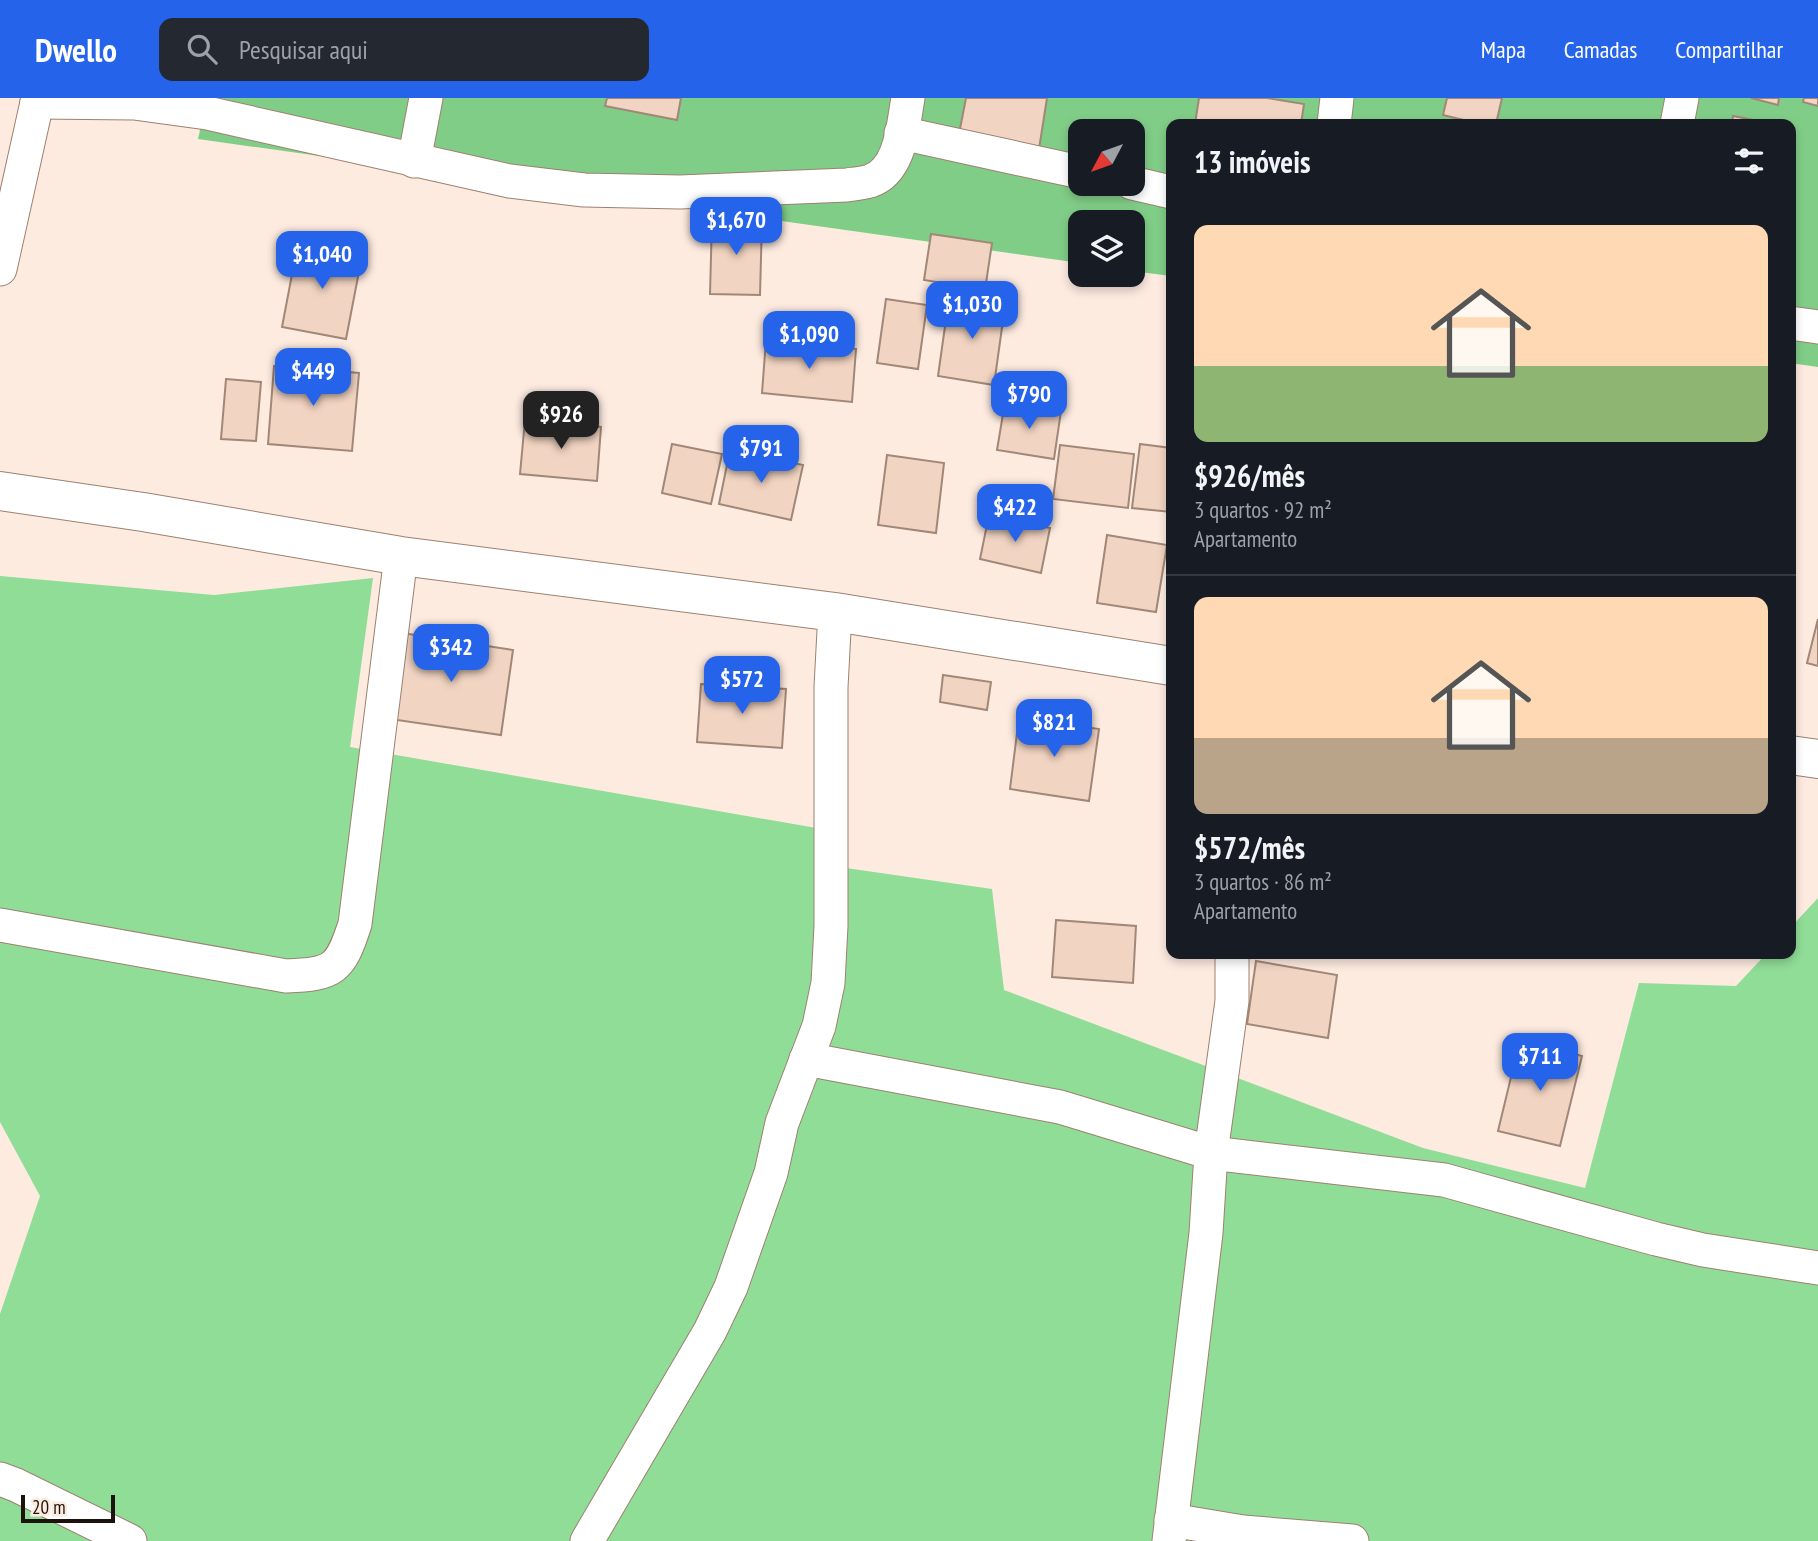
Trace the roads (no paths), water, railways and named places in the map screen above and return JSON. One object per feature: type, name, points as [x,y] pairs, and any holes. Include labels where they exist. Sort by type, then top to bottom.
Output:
[{"type":"main road","points":[[0,491],[143,512],[401,556],[835,612],[1166,665]]},
{"type":"main road","points":[[1796,756],[1818,760]]},
{"type":"street","points":[[414,162],[426,98]]},
{"type":"street","points":[[0,269],[38,100],[134,103],[207,113],[414,162],[509,181],[584,190],[680,192],[847,185],[871,181],[887,171],[895,156],[908,98]]},
{"type":"street","points":[[1335,119],[1337,98]]},
{"type":"street","points":[[1679,119],[1682,98]]},
{"type":"street","points":[[901,133],[1068,169]]},
{"type":"street","points":[[1145,186],[1166,191]]},
{"type":"street","points":[[1796,324],[1818,327]]},
{"type":"street","points":[[0,925],[286,976],[317,975],[336,966],[347,950],[355,924],[401,556]]},
{"type":"street","points":[[587,1541],[710,1331],[731,1287],[771,1173],[782,1123],[819,1026],[828,983],[831,899],[831,687],[835,612]]},
{"type":"street","points":[[1232,959],[1232,1001],[1211,1153],[1206,1233],[1170,1531],[1244,1532],[1352,1541]]},
{"type":"street","points":[[806,1059],[1060,1107],[1211,1153],[1444,1180],[1656,1240],[1818,1268]]},
{"type":"street","points":[[0,1479],[130,1541]]}]
